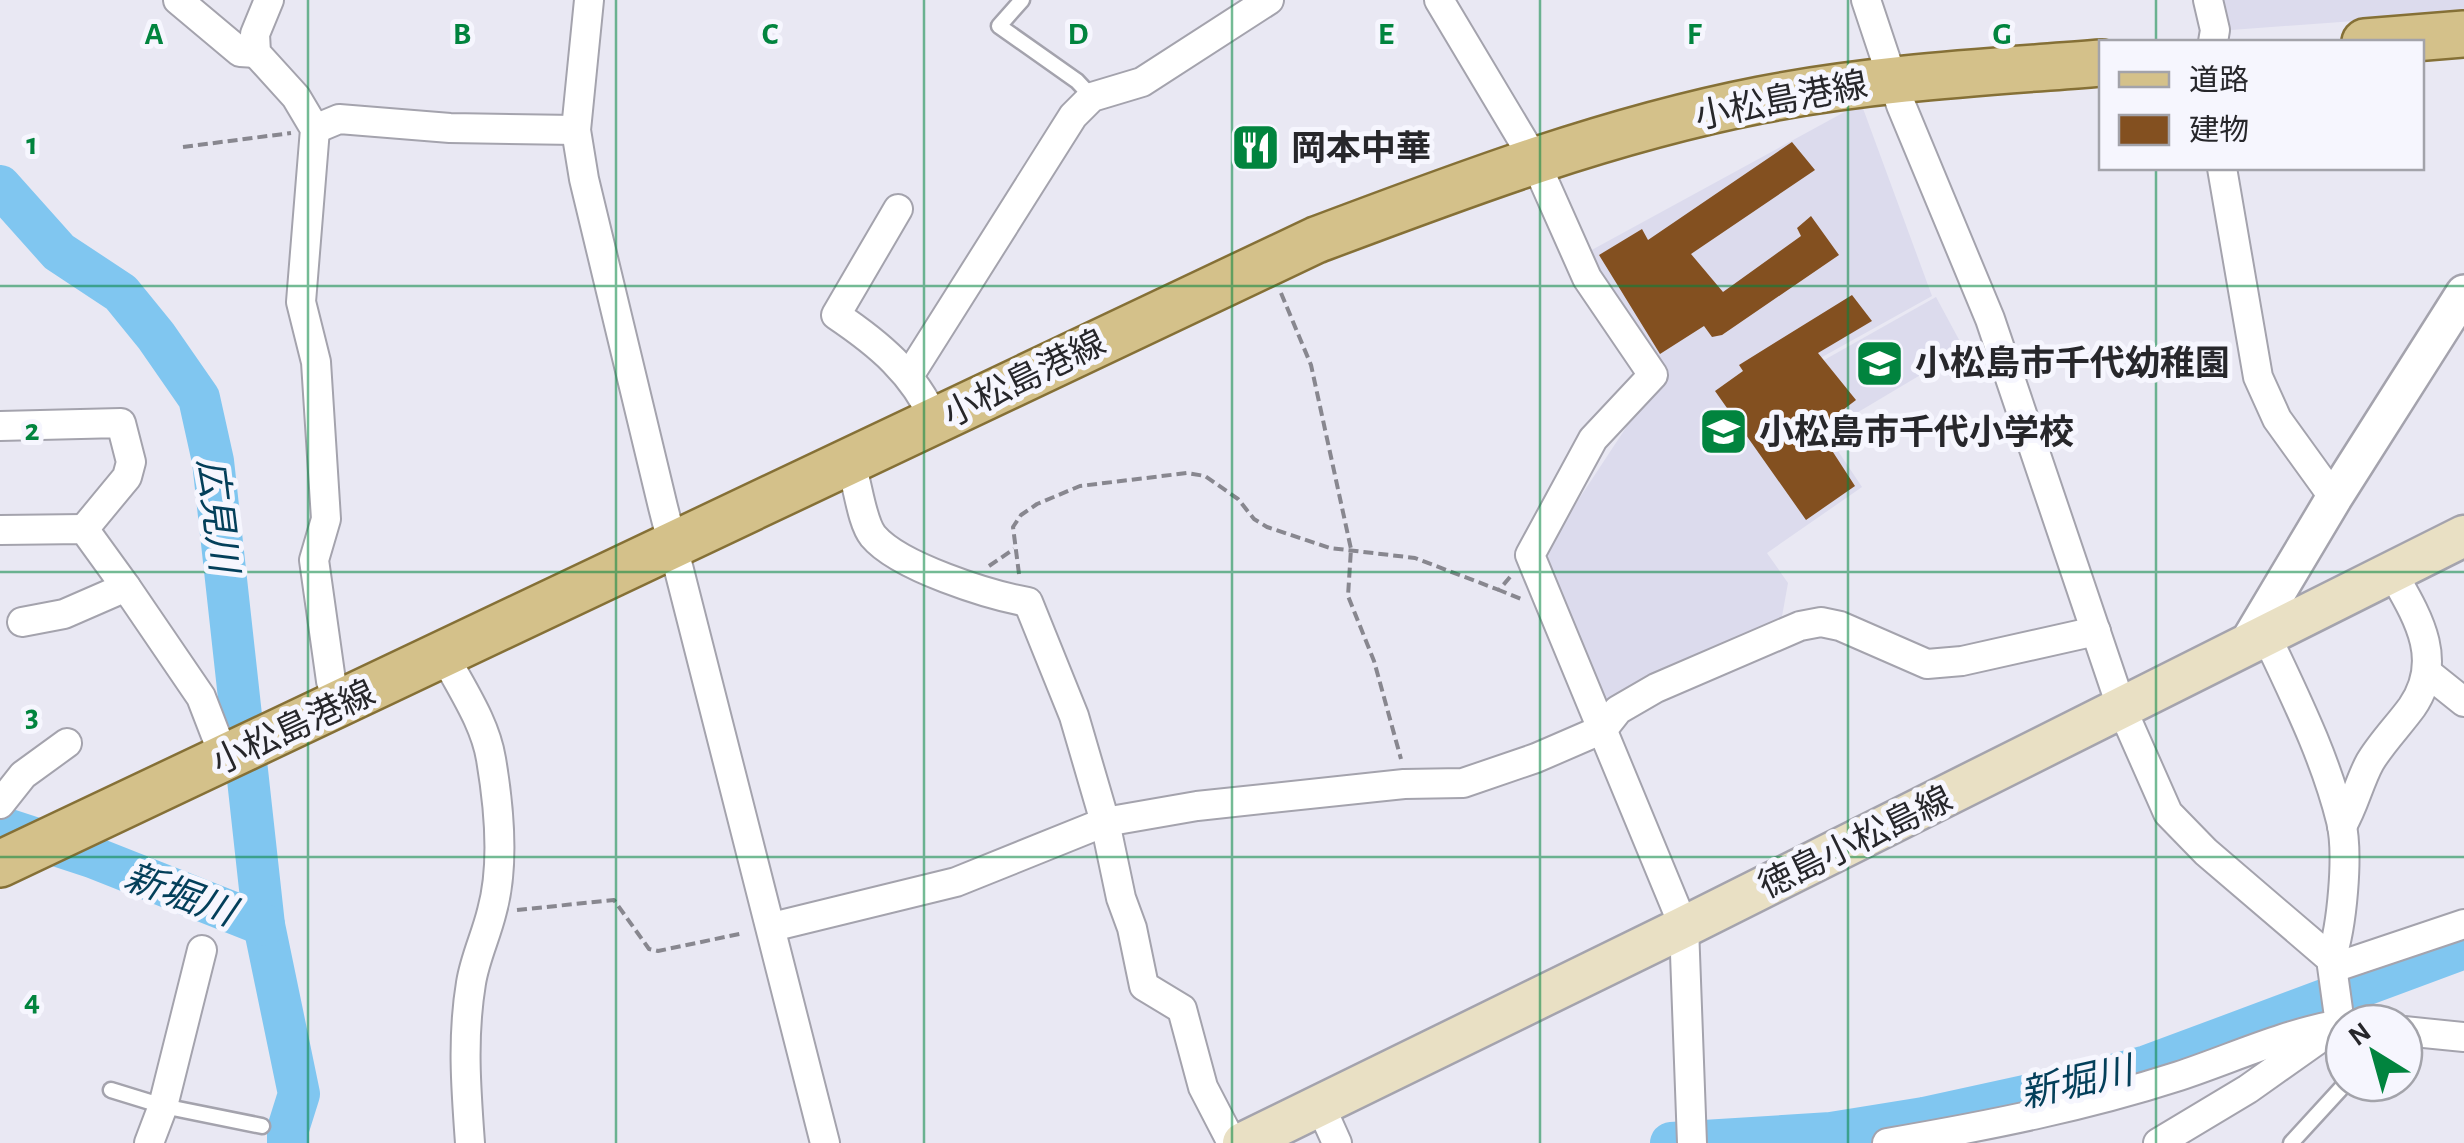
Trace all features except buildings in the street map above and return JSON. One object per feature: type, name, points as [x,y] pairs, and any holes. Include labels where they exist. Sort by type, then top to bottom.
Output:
[{"type":"main road","points":[[2390,40],[2464,34]]},
{"type":"main road","name":"小松島港線","points":[[10,859],[1316,240],[1534,159],[1760,100],[1894,79],[2099,63]]},
{"type":"main road","name":"徳島小松島線","points":[[1243,1143],[2464,536]]},
{"type":"street","points":[[178,0],[240,52],[256,53]]},
{"type":"street","points":[[269,0],[255,34],[256,53],[296,97],[315,130],[301,302],[316,362],[326,518],[314,560],[331,680],[339,706]]},
{"type":"street","points":[[589,0],[576,130],[584,179],[672,544],[825,1143]]},
{"type":"street","points":[[909,376],[1073,116],[1092,97],[1142,82],[1269,0]]},
{"type":"street","points":[[1440,0],[1534,159],[1587,278],[1653,375],[1594,439],[1530,555],[1684,927],[1691,1133]]},
{"type":"street","points":[[1866,0],[1900,104],[1990,319],[2122,709],[2168,813],[2333,968]]},
{"type":"street","points":[[2208,0],[2213,40]]},
{"type":"street","points":[[315,130],[340,119],[450,128],[576,130]]},
{"type":"street","points":[[2222,170],[2258,377],[2276,419],[2334,498]]},
{"type":"street","points":[[898,209],[836,315],[877,342],[909,376],[923,394],[935,421]]},
{"type":"street","points":[[2344,1003],[2333,968],[2342,913],[2342,826],[2325,770],[2257,640],[2334,498],[2464,293]]},
{"type":"street","points":[[0,426],[121,423],[131,462],[127,477],[84,529],[0,530]]},
{"type":"street","points":[[850,462],[860,488],[864,518],[874,537],[934,575],[964,582],[989,595],[1028,602],[1074,716],[1106,822],[1120,898],[1132,928],[1144,986],[1182,1009],[1204,1088],[1232,1143]]},
{"type":"street","points":[[84,529],[238,753]]},
{"type":"street","points":[[2342,826],[2370,762],[2414,703],[2429,674],[2428,654],[2413,608],[2392,572]]},
{"type":"street","points":[[22,622],[64,614],[126,587]]},
{"type":"street","points":[[772,927],[956,882],[1106,822],[1197,806],[1404,784],[1463,783],[1536,758],[1602,729],[1618,710],[1656,688],[1800,626],[1821,622],[1840,626],[1927,664],[1962,661],[2096,631]]},
{"type":"street","points":[[444,656],[482,728],[491,757],[499,858],[492,913],[475,957],[464,1051],[470,1143]]},
{"type":"street","points":[[2429,674],[2464,702]]},
{"type":"street","points":[[0,804],[23,775],[66,742]]},
{"type":"street","points":[[2333,968],[2464,924]]},
{"type":"street","points":[[148,1143],[163,1106],[202,950]]},
{"type":"street","points":[[1887,1143],[2035,1116],[2180,1076],[2324,1027]]},
{"type":"street","points":[[2424,1033],[2464,1038]]},
{"type":"street","points":[[2158,1143],[2248,1090],[2324,1038]]},
{"type":"street","points":[[1320,1105],[1336,1143]]},
{"type":"lane","points":[[1022,0],[999,26],[1078,82],[1092,97]]},
{"type":"lane","points":[[111,1090],[163,1106],[262,1126]]},
{"type":"lane","points":[[2291,1143],[2328,1103]]},
{"type":"path","points":[[183,148],[315,130]]},
{"type":"path","points":[[1268,262],[1311,365],[1351,549],[1348,596],[1374,661],[1403,767],[1404,784]]},
{"type":"path","points":[[1028,602],[1018,571],[1014,528],[1020,515],[1080,486],[1187,473],[1204,476],[1238,499],[1266,527],[1330,548],[1415,558],[1499,590]]},
{"type":"path","points":[[492,913],[614,900],[649,949],[658,951],[772,927]]},
{"type":"shaded area","points":[[2223,0],[2464,0],[2464,13],[2231,30]]},
{"type":"shaded area","name":"小松島市千代小学校","points":[[1861,103],[1932,296],[1788,376],[1862,487],[1767,553],[1788,583],[1781,622],[1603,703],[1540,558],[1660,376],[1588,252]]},
{"type":"shaded area","name":"小松島市千代幼稚園","points":[[1936,297],[1964,349],[1828,430],[1794,377]]},
{"type":"waterway","name":"広見川","points":[[0,186],[59,252],[121,293],[199,398],[213,461],[264,925],[299,1094],[288,1129],[288,1143]]},
{"type":"waterway","name":"新堀川","points":[[0,827],[92,857],[264,925]]},
{"type":"waterway","name":"新堀川","points":[[1671,1143],[1831,1133],[1924,1118],[2071,1086],[2147,1066],[2464,948]]},
{"type":"place","name":"岡本中華","points":[[1256,148]]},
{"type":"place","name":"小松島市千代幼稚園","points":[[1880,363]]},
{"type":"place","name":"小松島市千代小学校","points":[[1724,432]]}]
